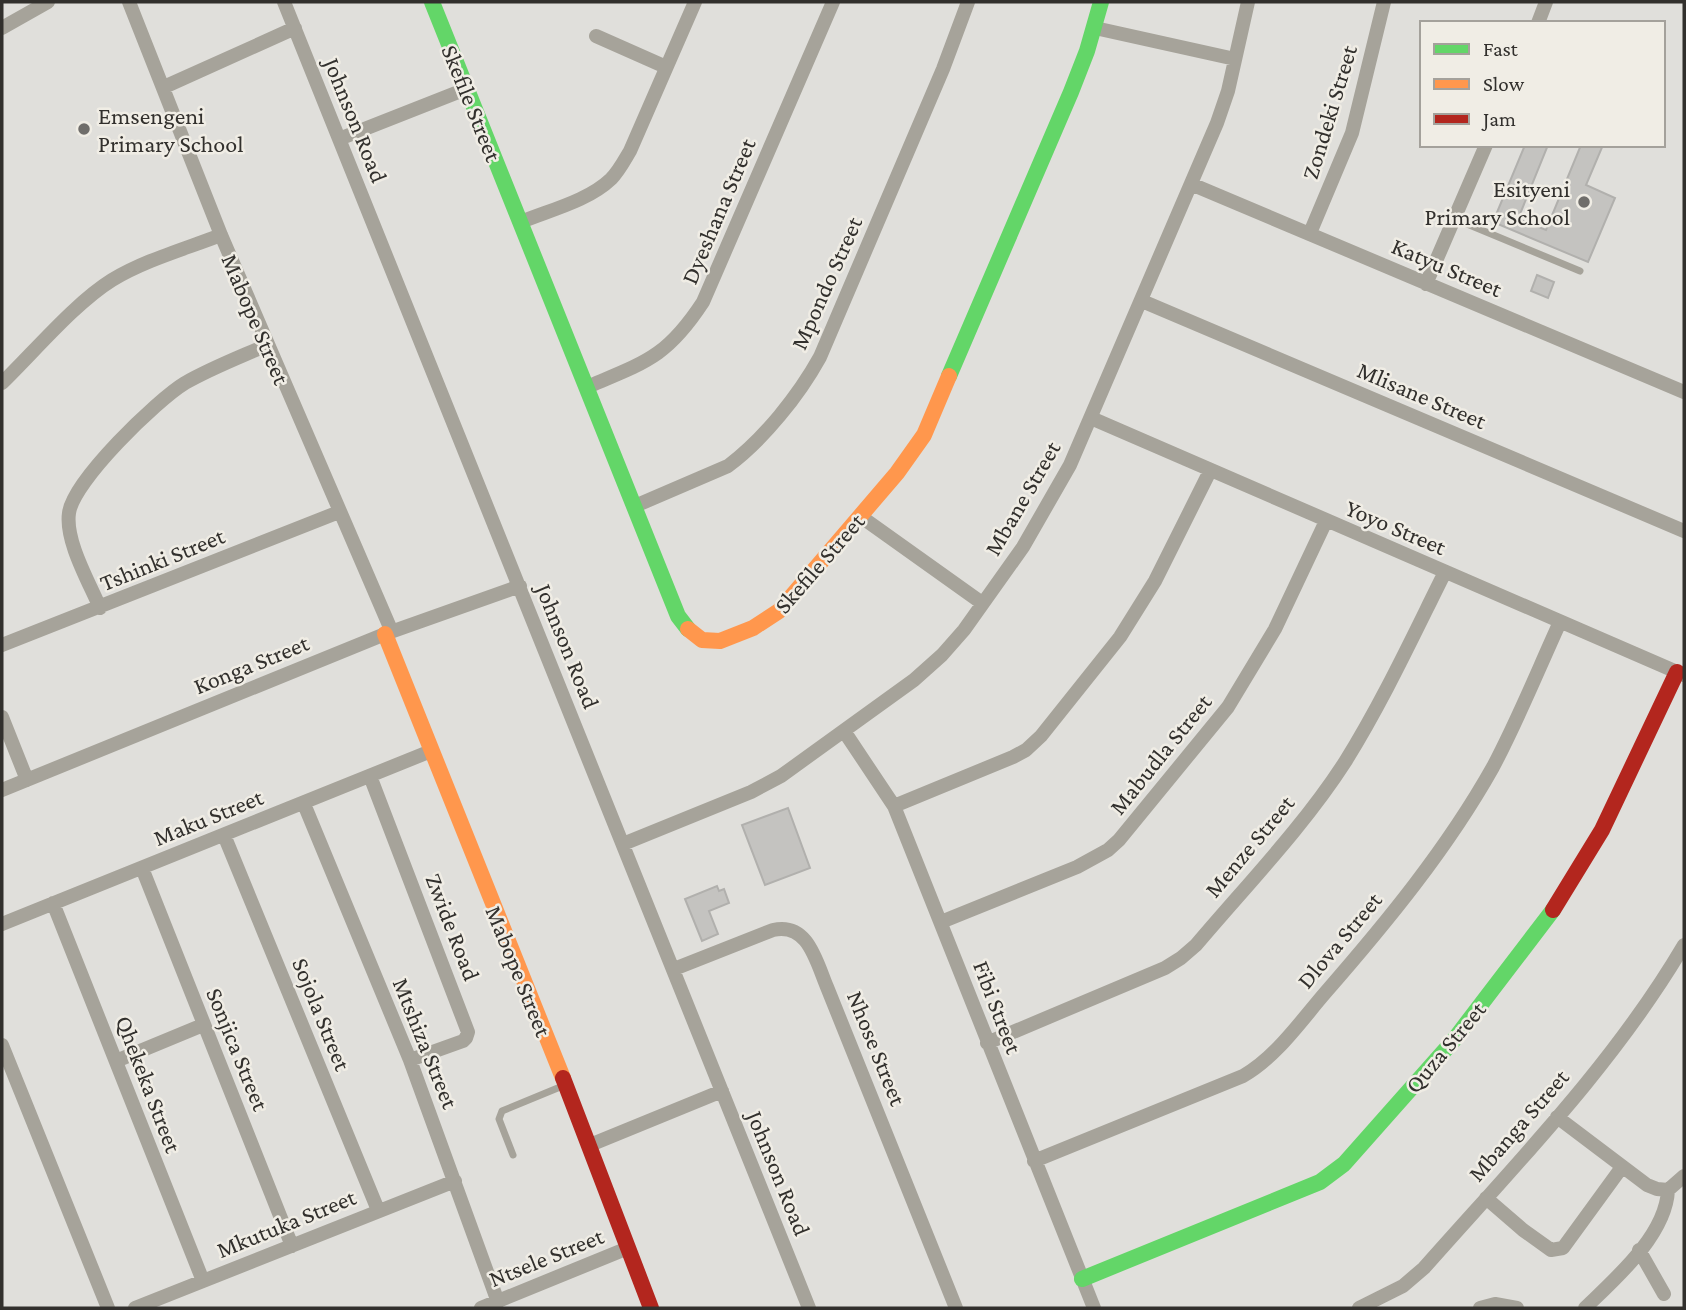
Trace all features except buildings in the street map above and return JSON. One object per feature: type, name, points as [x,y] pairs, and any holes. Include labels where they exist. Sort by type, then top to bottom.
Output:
[{"type":"street","points":[[2,28],[48,2]]},
{"type":"street","name":"Mabope Street","points":[[129,2],[221,235],[388,633],[431,751],[590,1146],[651,1308]]},
{"type":"street","name":"Johnson Road","points":[[284,2],[809,1308]]},
{"type":"street","name":"Skefile Street","points":[[432,2],[678,616],[695,636],[714,642],[755,627],[779,611],[897,473],[924,435],[1071,92],[1101,2]]},
{"type":"street","points":[[521,222],[580,198],[610,180],[620,168],[630,151],[695,2]]},
{"type":"street","name":"Dyeshana Street","points":[[587,387],[643,364],[661,353],[682,333],[703,302],[832,2]]},
{"type":"street","name":"Mpondo Street","points":[[635,506],[729,466],[759,437],[809,377],[943,69],[968,2]]},
{"type":"street","name":"Mbane Street","points":[[623,844],[751,792],[781,776],[914,680],[942,655],[964,630],[1023,547],[1070,466],[1142,301],[1228,91],[1248,2]]},
{"type":"street","name":"Zondeki Street","points":[[1310,233],[1352,133],[1384,2]]},
{"type":"street","points":[[1539,21],[1546,2]]},
{"type":"street","points":[[164,87],[295,28]]},
{"type":"street","points":[[1094,29],[1235,59]]},
{"type":"street","points":[[596,36],[666,67]]},
{"type":"street","points":[[339,139],[466,89]]},
{"type":"street","points":[[1426,284],[1485,147]]},
{"type":"street","name":"Katyu Street","points":[[1191,184],[1684,393]]},
{"type":"street","points":[[2,383],[91,295],[111,281],[143,264],[221,235]]},
{"type":"street","name":"Mlisane Street","points":[[1142,301],[1684,531]]},
{"type":"street","points":[[100,608],[72,541],[69,512],[73,498],[104,459],[166,396],[196,377],[267,345]]},
{"type":"street","name":"Yoyo Street","points":[[1091,418],[1680,674]]},
{"type":"street","points":[[894,806],[1013,758],[1041,736],[1120,637],[1140,607],[1210,471]]},
{"type":"street","name":"Tshinki Street","points":[[2,645],[339,512]]},
{"type":"street","points":[[860,516],[982,603]]},
{"type":"street","name":"Mabudla Street","points":[[941,922],[1077,867],[1119,840],[1241,688],[1275,629],[1326,521]]},
{"type":"street","name":"Menze Street","points":[[988,1043],[1165,968],[1196,945],[1302,819],[1344,764],[1386,691],[1445,572]]},
{"type":"street","name":"Konga Street","points":[[2,790],[388,633],[520,586]]},
{"type":"street","name":"Dlova Street","points":[[1034,1161],[1243,1076],[1266,1060],[1354,960],[1453,832],[1494,764],[1560,622]]},
{"type":"street","name":"Quza Street","points":[[1082,1279],[1320,1182],[1344,1164],[1453,1041],[1569,887],[1602,830],[1680,674]]},
{"type":"street","points":[[2,716],[27,780]]},
{"type":"street","name":"Fibi Street","points":[[844,731],[894,806],[1094,1308]]},
{"type":"street","name":"Maku Street","points":[[2,924],[431,751]]},
{"type":"street","name":"Zwide Road","points":[[370,776],[468,1032],[463,1041],[410,1060]]},
{"type":"street","name":"Mtshiza Street","points":[[304,804],[410,1060],[498,1302]]},
{"type":"street","name":"Sojola Street","points":[[225,835],[378,1210]]},
{"type":"street","name":"Sonjica Street","points":[[142,868],[292,1246]]},
{"type":"street","name":"Qhekeka Street","points":[[53,903],[203,1282]]},
{"type":"street","name":"Nhose Street","points":[[674,969],[773,930],[793,929],[802,935],[810,945],[823,976],[956,1308]]},
{"type":"street","name":"Mbanga Street","points":[[1359,1308],[1391,1293],[1418,1273],[1486,1198],[1642,1012],[1684,945]]},
{"type":"street","points":[[116,1061],[203,1026]]},
{"type":"street","points":[[2,1045],[6,1071],[108,1308]]},
{"type":"street","points":[[590,1146],[722,1091]]},
{"type":"street","points":[[1556,1117],[1647,1185],[1668,1189]]},
{"type":"street","points":[[1486,1198],[1551,1250],[1563,1248],[1622,1167]]},
{"type":"street","points":[[1586,1308],[1639,1250],[1664,1214],[1668,1189],[1684,1176]]},
{"type":"street","name":"Mkutuka Street","points":[[135,1308],[455,1181]]},
{"type":"street","name":"Ntsele Street","points":[[481,1308],[628,1248]]},
{"type":"street","points":[[1639,1250],[1664,1294]]},
{"type":"street","points":[[1480,1308],[1495,1304],[1517,1308]]},
{"type":"lane","points":[[1455,219],[1580,271]]},
{"type":"lane","points":[[513,1155],[499,1119],[502,1111],[565,1085]]},
{"type":"traffic: fast","points":[[432,2],[678,616],[688,629]]},
{"type":"traffic: fast","points":[[949,376],[1071,92],[1087,51],[1101,2]]},
{"type":"traffic: fast","points":[[1082,1279],[1320,1182],[1344,1164],[1453,1041],[1553,910]]},
{"type":"traffic: slow","points":[[688,629],[702,640],[720,641],[753,628],[779,611],[897,473],[924,435],[949,376]]},
{"type":"traffic: slow","points":[[385,634],[563,1078]]},
{"type":"traffic: jam","points":[[1553,910],[1602,830],[1677,672]]},
{"type":"traffic: jam","points":[[563,1078],[651,1308]]},
{"type":"place","name":"Emsengeni Primary School","points":[[84,129]]},
{"type":"place","name":"Esityeni Primary School","points":[[1584,202]]}]
